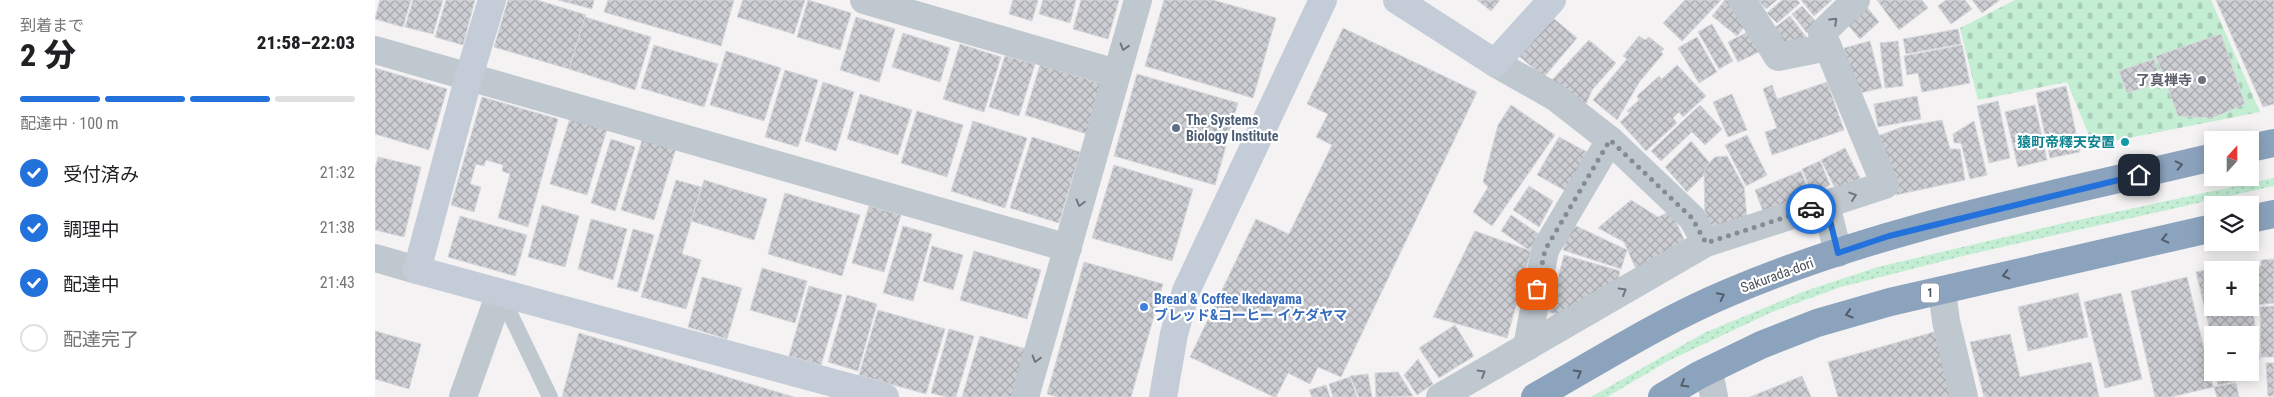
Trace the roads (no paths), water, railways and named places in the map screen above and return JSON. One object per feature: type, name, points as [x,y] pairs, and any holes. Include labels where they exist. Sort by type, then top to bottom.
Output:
[{"type":"highway","points":[[2259,146],[2274,143]]},
{"type":"highway","name":"Sakurada-dori","points":[[1535,397],[1653,330],[1728,293],[1838,253],[1898,234],[2204,159]]},
{"type":"highway","points":[[2259,218],[2274,214]]},
{"type":"highway","name":"1","points":[[1662,397],[1761,345],[1817,323],[1890,302],[2204,230]]},
{"type":"street","points":[[417,270],[469,76],[492,0]]},
{"type":"street","points":[[864,0],[1116,73]]},
{"type":"street","points":[[1025,397],[1138,0]]},
{"type":"street","points":[[1163,397],[1175,334],[1186,291],[1323,0]]},
{"type":"street","points":[[1397,0],[1495,63],[1555,97],[1610,140],[1692,218],[1706,243]]},
{"type":"street","points":[[1495,63],[1552,0]]},
{"type":"street","points":[[1742,0],[1778,57],[1828,47]]},
{"type":"street","points":[[1440,397],[1706,243],[1885,185],[1822,33],[1856,0]]},
{"type":"street","points":[[375,50],[1068,248]]},
{"type":"street","points":[[1527,347],[1545,250],[1610,140]]},
{"type":"street","points":[[1826,204],[1838,253]]},
{"type":"street","points":[[375,258],[885,397]]},
{"type":"street","points":[[1942,290],[1946,321],[1964,397]]},
{"type":"street","points":[[463,397],[501,293]]},
{"type":"street","points":[[1709,371],[1714,397]]},
{"type":"lane","points":[[501,293],[551,397]]},
{"type":"place","name":"了真禅寺","points":[[2202,80]]},
{"type":"place","name":"The Systems Biology Institute","points":[[1176,128]]},
{"type":"place","name":"猿町帝釋天安置","points":[[2125,142]]},
{"type":"place","name":"Bread & Coffee Ikedayama ブレッド&コーヒー イケダヤマ","points":[[1144,307]]}]
